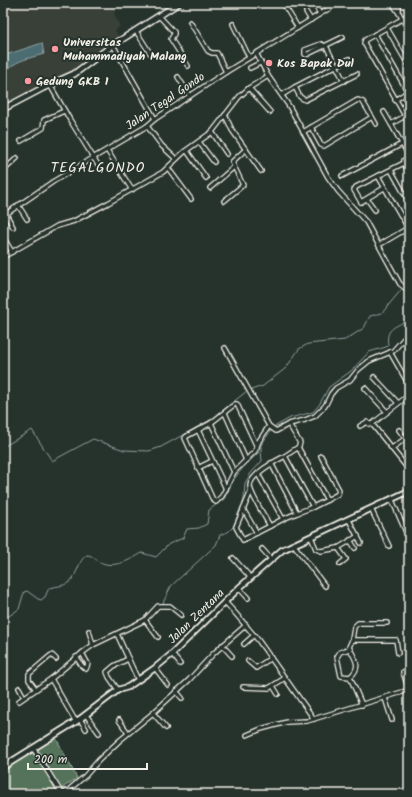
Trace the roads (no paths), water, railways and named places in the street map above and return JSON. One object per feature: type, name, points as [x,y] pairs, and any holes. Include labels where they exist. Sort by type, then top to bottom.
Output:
[{"type":"main road","points":[[3,109],[74,74],[113,45],[179,3]]},
{"type":"street","points":[[251,3],[254,5],[258,3]]},
{"type":"street","points":[[283,3],[298,28]]},
{"type":"street","points":[[314,3],[320,14]]},
{"type":"street","points":[[392,3],[409,31]]},
{"type":"street","points":[[397,3],[399,13]]},
{"type":"street","name":"Jalan Tegal Gondo","points":[[4,215],[54,181],[147,126],[155,119],[249,57],[335,4]]},
{"type":"street","points":[[306,12],[311,20]]},
{"type":"street","points":[[409,15],[365,40],[364,44],[409,123]]},
{"type":"street","points":[[159,16],[174,32],[170,39],[188,66]]},
{"type":"street","points":[[190,22],[208,51],[217,53],[226,72]]},
{"type":"street","points":[[233,24],[249,57]]},
{"type":"street","points":[[386,28],[409,66]]},
{"type":"street","points":[[136,31],[150,53]]},
{"type":"street","points":[[375,34],[409,92],[395,100]]},
{"type":"street","points":[[343,37],[325,46],[306,55],[305,54],[305,50],[317,44],[325,46],[344,81]]},
{"type":"street","points":[[113,45],[155,119]]},
{"type":"street","points":[[256,53],[260,63],[282,94],[304,132],[331,183],[366,222],[400,284],[409,291]]},
{"type":"street","points":[[282,94],[350,59]]},
{"type":"street","points":[[250,68],[260,63]]},
{"type":"street","points":[[295,87],[302,99],[305,100],[357,74]]},
{"type":"street","points":[[3,257],[57,226],[74,221],[156,177],[168,168],[176,159],[212,132],[239,97],[249,88],[268,76]]},
{"type":"street","points":[[178,77],[190,96]]},
{"type":"street","points":[[50,85],[64,111],[100,168]]},
{"type":"street","points":[[249,88],[270,112]]},
{"type":"street","points":[[304,132],[358,100],[363,102],[376,124]]},
{"type":"street","points":[[21,140],[43,128],[44,120],[64,111]]},
{"type":"street","points":[[384,112],[409,157],[404,160],[404,163],[355,188],[361,202],[384,188]]},
{"type":"street","points":[[225,115],[232,130],[261,172]]},
{"type":"street","points":[[391,124],[405,116]]},
{"type":"street","points":[[311,127],[321,145],[324,146],[372,117]]},
{"type":"street","points":[[147,126],[166,152],[176,159]]},
{"type":"street","points":[[212,132],[227,154]]},
{"type":"street","points":[[199,142],[214,162]]},
{"type":"street","points":[[342,176],[402,144]]},
{"type":"street","points":[[224,201],[244,184],[232,163],[232,160],[246,149]]},
{"type":"street","points":[[107,150],[132,190]]},
{"type":"street","points":[[187,151],[206,178]]},
{"type":"street","points":[[3,170],[17,158]]},
{"type":"street","points":[[404,163],[409,173]]},
{"type":"street","points":[[210,188],[234,167]]},
{"type":"street","points":[[168,168],[191,199]]},
{"type":"street","points":[[391,170],[409,202]]},
{"type":"street","points":[[378,176],[408,228],[379,245]]},
{"type":"street","points":[[367,199],[375,210]]},
{"type":"street","points":[[18,205],[27,219]]},
{"type":"street","points":[[4,215],[14,227]]},
{"type":"street","points":[[3,237],[12,252]]},
{"type":"street","points":[[225,348],[270,427],[274,431],[278,431],[289,424],[315,416],[325,406],[336,388],[350,380],[358,370],[369,361],[396,348],[409,333]]},
{"type":"street","points":[[390,352],[409,385]]},
{"type":"street","points":[[374,377],[398,403]]},
{"type":"street","points":[[365,388],[387,412]]},
{"type":"street","points":[[372,424],[409,395]]},
{"type":"street","points":[[257,447],[238,406],[235,404],[211,423],[185,438],[214,502],[219,500],[234,472],[255,451],[257,447],[259,441],[270,427]]},
{"type":"street","points":[[224,413],[246,460]]},
{"type":"street","points":[[360,426],[367,422],[372,424],[409,470]]},
{"type":"street","points":[[211,423],[234,472]]},
{"type":"street","points":[[289,424],[299,440],[300,445],[298,448],[271,463],[253,478],[251,482],[251,491],[236,527],[244,540],[283,519],[313,507],[338,494],[339,490],[320,456]]},
{"type":"street","points":[[198,430],[226,489]]},
{"type":"street","points":[[399,430],[405,438]]},
{"type":"street","points":[[392,448],[409,436]]},
{"type":"street","points":[[298,448],[327,500]]},
{"type":"street","points":[[285,456],[313,507]]},
{"type":"street","points":[[198,468],[212,461]]},
{"type":"street","points":[[271,463],[297,513]]},
{"type":"street","points":[[258,474],[283,519]]},
{"type":"street","points":[[251,491],[270,526]]},
{"type":"street","name":"Jalan Zentana","points":[[3,767],[86,715],[118,690],[128,688],[172,654],[239,588],[282,550],[409,491]]},
{"type":"street","points":[[392,500],[409,539]]},
{"type":"street","points":[[243,509],[257,533]]},
{"type":"street","points":[[371,509],[389,546]]},
{"type":"street","points":[[349,520],[361,544]]},
{"type":"street","points":[[311,537],[314,545],[319,551],[338,548],[358,536]]},
{"type":"street","points":[[350,540],[356,548]]},
{"type":"street","points":[[294,544],[325,586]]},
{"type":"street","points":[[338,548],[346,559],[340,564]]},
{"type":"street","points":[[262,549],[271,559]]},
{"type":"street","points":[[233,558],[251,578]]},
{"type":"street","points":[[239,588],[248,598]]},
{"type":"street","points":[[225,602],[254,635],[314,719]]},
{"type":"street","points":[[19,701],[51,679],[76,657],[93,645],[145,620],[158,606],[162,605],[173,607],[181,615]]},
{"type":"street","points":[[145,620],[158,637]]},
{"type":"street","points":[[349,649],[356,623],[387,623]]},
{"type":"street","points":[[33,748],[63,794],[75,785],[128,733],[196,674],[203,664],[245,624]]},
{"type":"street","points":[[89,631],[93,645]]},
{"type":"street","points":[[117,634],[138,680]]},
{"type":"street","points":[[244,644],[254,635]]},
{"type":"street","points":[[352,640],[396,640],[398,653]]},
{"type":"street","points":[[222,645],[232,656]]},
{"type":"street","points":[[349,649],[354,655],[356,665],[355,673],[350,676],[341,676],[337,659],[340,652],[349,649]]},
{"type":"street","points":[[76,657],[86,669],[88,664],[82,653]]},
{"type":"street","points":[[172,654],[180,664]]},
{"type":"street","points":[[36,688],[29,680],[29,674],[50,656],[52,655],[56,659]]},
{"type":"street","points":[[248,661],[256,668],[271,658]]},
{"type":"street","points":[[118,690],[109,677],[108,672],[114,666],[128,659]]},
{"type":"street","points":[[154,668],[168,685]]},
{"type":"street","points":[[247,735],[261,729],[287,722],[303,722],[314,719],[409,690],[403,672]]},
{"type":"street","points":[[350,676],[362,705]]},
{"type":"street","points":[[243,687],[267,688],[285,678]]},
{"type":"street","points":[[51,679],[78,720],[86,729]]},
{"type":"street","points":[[273,686],[278,694]]},
{"type":"street","points":[[19,688],[24,697]]},
{"type":"street","points":[[176,690],[182,698]]},
{"type":"street","points":[[385,698],[392,720]]},
{"type":"street","points":[[153,712],[166,728]]},
{"type":"street","points":[[86,715],[98,733]]},
{"type":"street","points":[[119,720],[128,733]]},
{"type":"water","points":[[42,43],[44,54],[28,58],[17,63],[3,74],[3,56]]},
{"type":"waterway","points":[[251,390],[263,386],[286,368],[299,349],[308,344],[345,340],[364,328],[370,316],[382,313],[401,290]]},
{"type":"waterway","points":[[274,427],[290,418],[313,412],[319,405],[329,387],[351,371],[369,352],[386,347],[388,345],[388,334],[390,331],[409,319]]},
{"type":"waterway","points":[[3,447],[32,430],[52,461],[93,439],[124,450],[149,451],[161,447],[212,419],[247,391]]},
{"type":"waterway","points":[[3,620],[19,609],[24,592],[27,591],[41,600],[45,597],[49,588],[68,583],[73,578],[81,561],[87,555],[100,562],[111,565],[122,563],[142,553],[156,557],[169,544],[183,538],[187,529],[199,528],[207,524],[209,510],[224,499],[234,479],[261,450],[261,445],[272,429]]},
{"type":"waterway","points":[[163,603],[171,586],[216,545],[220,535],[228,532],[233,527],[244,499],[245,483],[251,473],[262,461],[261,450]]},
{"type":"place","name":"Universitas Muhammadiyah Malang","points":[[55,49]]},
{"type":"place","name":"Kos Bapak Dul","points":[[269,63]]},
{"type":"place","name":"Gedung GKB 1","points":[[28,81]]},
{"type":"district","name":"TEGALGONDO","points":[[98,167]]}]
